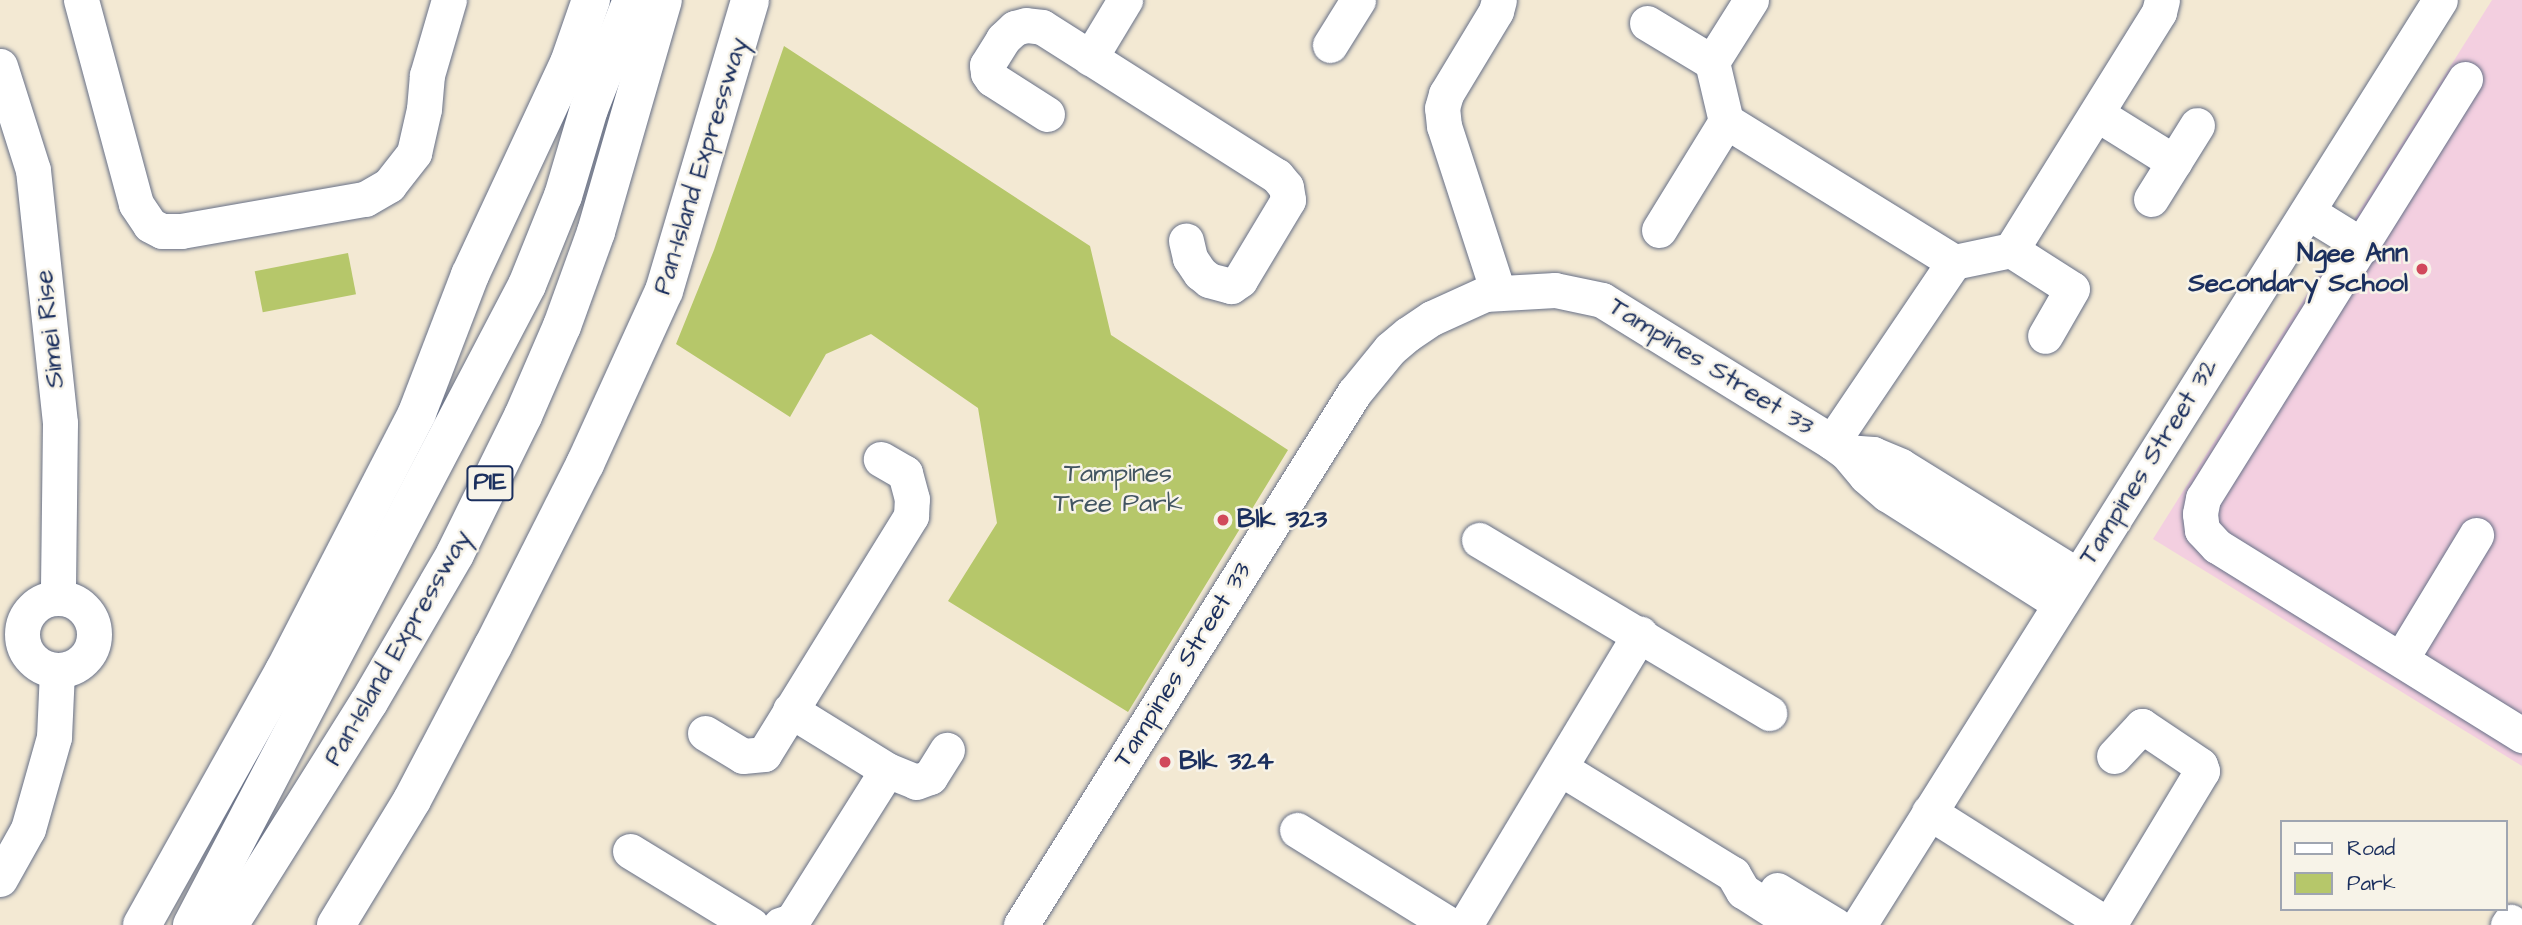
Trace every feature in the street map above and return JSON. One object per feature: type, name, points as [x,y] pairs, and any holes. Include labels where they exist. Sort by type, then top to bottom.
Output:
[{"type":"highway","points":[[142,925],[284,671],[417,413],[470,275],[569,64],[591,0]]},
{"type":"highway","points":[[192,925],[527,285],[563,196],[589,109],[632,0]]},
{"type":"highway","name":"Pan-Island Expressway","points":[[229,925],[369,702],[455,554],[523,416],[562,326],[596,232],[663,0]]},
{"type":"highway","name":"Pan-Island Expressway","points":[[336,925],[412,800],[493,646],[585,464],[664,291],[750,3]]},
{"type":"highway","points":[[470,275],[589,109]]},
{"type":"street","points":[[81,0],[136,204],[150,225],[162,231],[181,231],[365,199],[389,185],[414,153],[424,109],[427,75],[449,0]]},
{"type":"street","points":[[1090,58],[1125,0]]},
{"type":"street","points":[[1330,45],[1358,0]]},
{"type":"street","points":[[1498,292],[1444,126],[1442,108],[1446,94],[1496,11],[1499,0]]},
{"type":"street","points":[[1751,0],[1713,62],[1726,121],[1861,220],[1954,262],[2011,250],[2072,289],[2045,336]]},
{"type":"street","points":[[2011,250],[2160,12],[2162,0]]},
{"type":"street","name":"Tampines Street 32","points":[[1859,925],[2440,0]]},
{"type":"street","points":[[1647,23],[1713,62]]},
{"type":"street","points":[[1047,114],[992,79],[987,65],[1003,39],[1014,28],[1026,24],[1042,27],[1277,176],[1286,187],[1288,200],[1240,280],[1231,286],[1209,280],[1200,273],[1190,258],[1186,240]]},
{"type":"street","name":"Simei Rise","points":[[0,66],[33,170],[60,423],[58,597]]},
{"type":"street","points":[[2465,79],[2203,498],[2200,514],[2202,530],[2217,546],[2522,734]]},
{"type":"street","points":[[2096,114],[2174,162]]},
{"type":"street","points":[[1659,230],[1726,121]]},
{"type":"street","points":[[2151,199],[2197,125]]},
{"type":"street","points":[[2308,212],[2363,246]]},
{"type":"street","points":[[1839,447],[1954,262]]},
{"type":"street","name":"Tampines Street 33","points":[[1021,925],[1354,393],[1390,349],[1408,334],[1458,305],[1498,292],[1555,290],[1602,300],[1839,447],[1887,494],[2068,589]]},
{"type":"street","points":[[705,733],[743,755],[755,757],[764,754],[911,516],[912,499],[905,473],[881,458]]},
{"type":"street","points":[[2401,659],[2476,535]]},
{"type":"street","points":[[1479,540],[1769,713]]},
{"type":"street","points":[[58,597],[72,599],[85,607],[95,634],[92,648],[84,660],[71,668],[57,671],[33,661],[11,636],[31,609],[43,600],[58,597]]},
{"type":"street","points":[[1465,925],[1640,634]]},
{"type":"street","points":[[0,879],[28,829],[54,737],[57,671]]},
{"type":"street","points":[[790,709],[887,770],[916,782],[930,777],[947,750]]},
{"type":"street","points":[[1929,812],[2108,925],[2202,771],[2200,765],[2141,726],[2114,756]]},
{"type":"street","points":[[1560,768],[1733,874],[1743,891],[1796,925]]},
{"type":"street","points":[[790,924],[887,770]]},
{"type":"street","points":[[1297,830],[1450,925]]},
{"type":"street","points":[[630,850],[751,925]]},
{"type":"street","points":[[1733,874],[1751,874],[1835,925]]},
{"type":"shaded area","name":"Ngee Ann Secondary School","points":[[2492,0],[2522,0],[2522,766],[2153,539]]},
{"type":"green space","name":"Tampines Tree Park","points":[[784,46],[1090,246],[1111,335],[1288,450],[1128,712],[948,601],[997,523],[978,408],[871,334],[826,354],[790,417],[676,344],[714,250]]},
{"type":"green space","points":[[348,253],[356,294],[263,312],[255,271]]},
{"type":"place","name":"Ngee Ann Secondary School","points":[[2422,269]]},
{"type":"place","name":"Blk 323","points":[[1223,520]]},
{"type":"place","name":"Blk 324","points":[[1165,762]]}]
